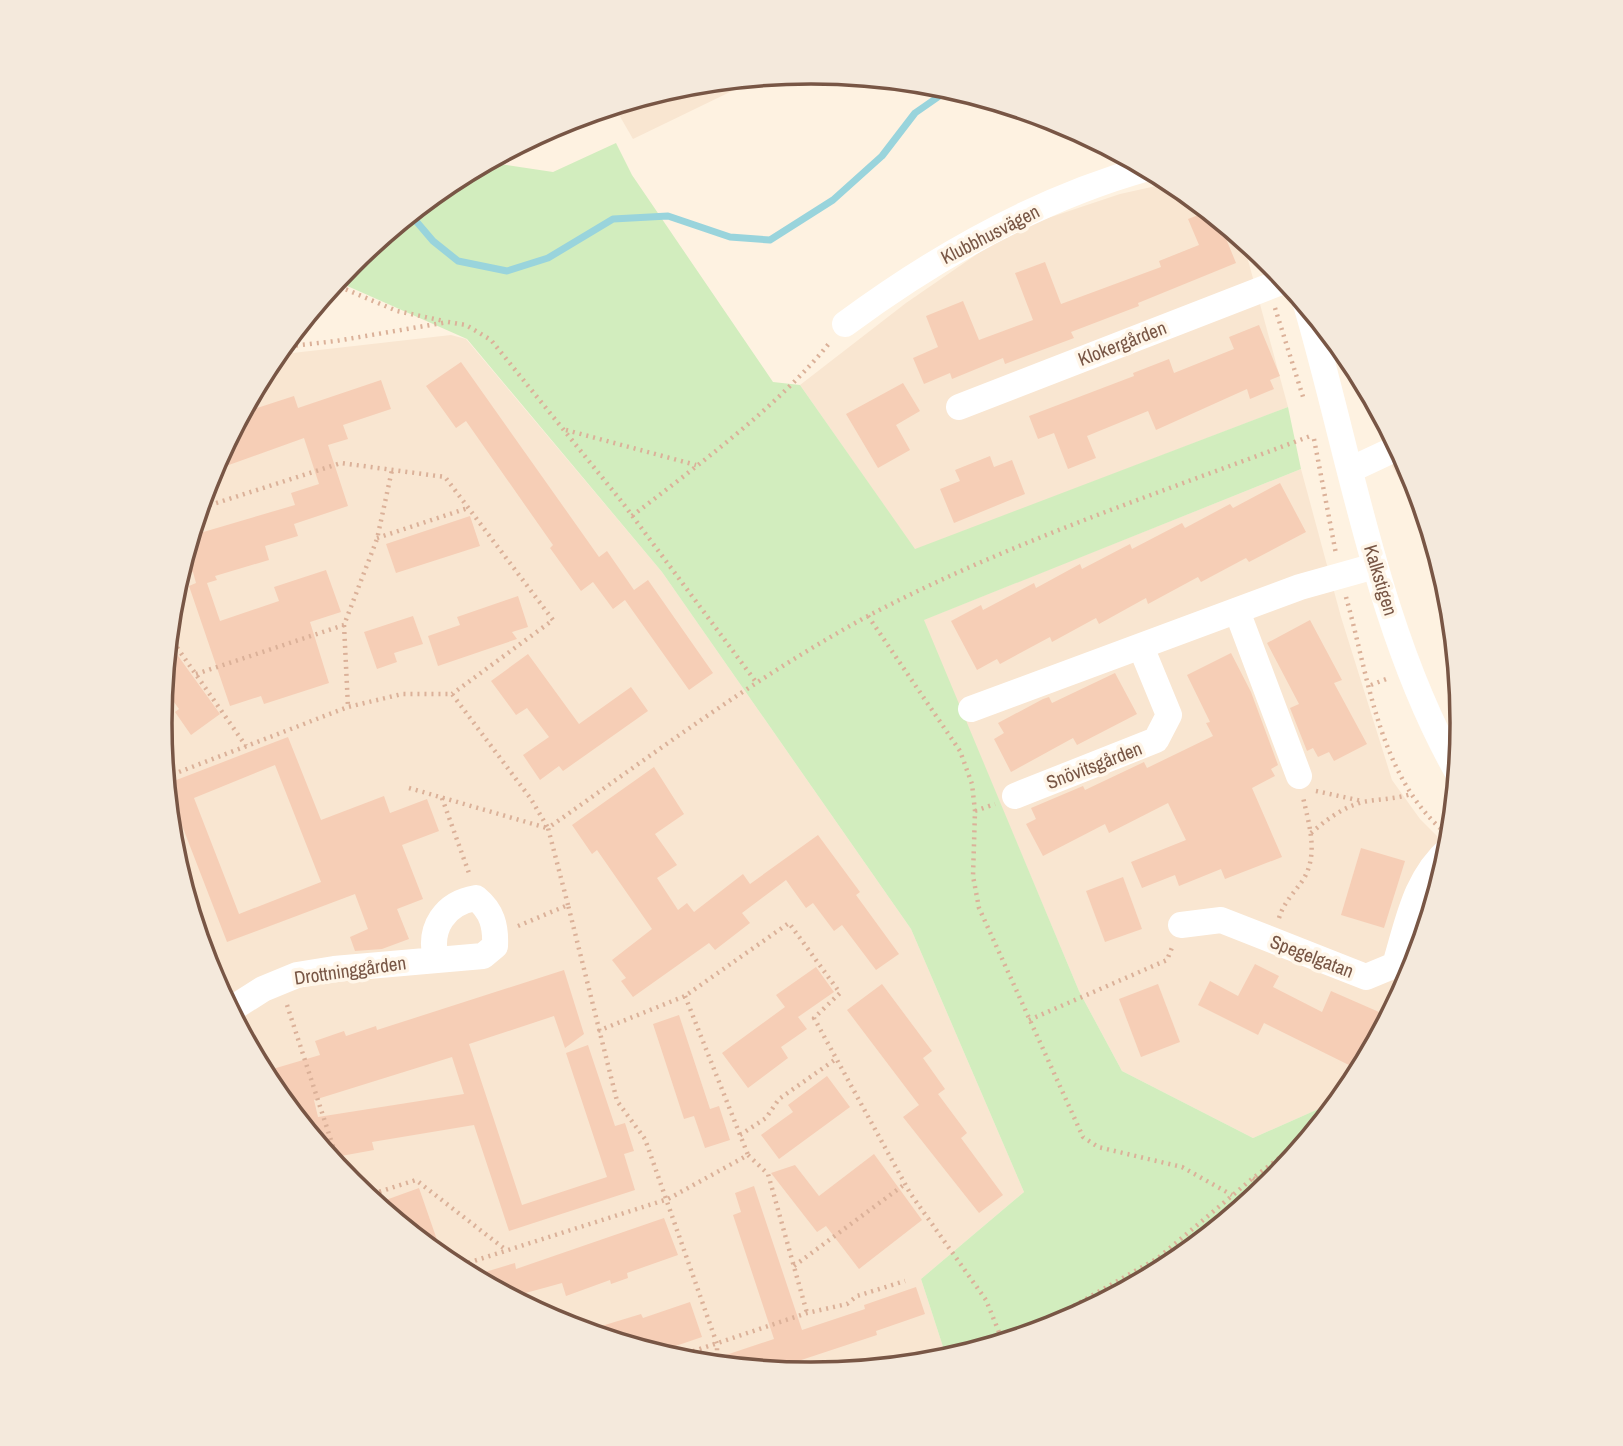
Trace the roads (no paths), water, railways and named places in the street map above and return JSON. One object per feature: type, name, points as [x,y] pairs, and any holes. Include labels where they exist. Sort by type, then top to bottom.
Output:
[{"type":"street","name":"Klubbhusvägen","points":[[845,324],[892,289],[972,240],[1029,212],[1135,173]]},
{"type":"street","name":"Klokergården","points":[[959,407],[1275,284]]},
{"type":"street","name":"Kalkstigen","points":[[1313,328],[1375,566],[1419,692],[1449,756]]},
{"type":"street","points":[[1328,378],[1335,357]]},
{"type":"street","points":[[1352,470],[1390,451]]},
{"type":"street","points":[[971,709],[1300,587],[1375,566]]},
{"type":"street","points":[[1237,611],[1300,782]]},
{"type":"street","name":"Snövitsgården","points":[[1015,796],[1156,740],[1169,715],[1141,647]]},
{"type":"street","name":"Spegelgatan","points":[[1181,925],[1221,920],[1366,977],[1395,965],[1419,889],[1435,861]]},
{"type":"street","name":"Drottninggården","points":[[238,1005],[279,981],[334,969],[436,959],[466,960],[483,956],[495,946],[484,908],[462,900],[448,909],[432,943],[436,959]]},
{"type":"waterway","points":[[416,221],[433,241],[458,261],[507,271],[548,258],[613,219],[668,216],[730,237],[770,240],[833,200],[882,156],[915,113],[939,97]]}]
